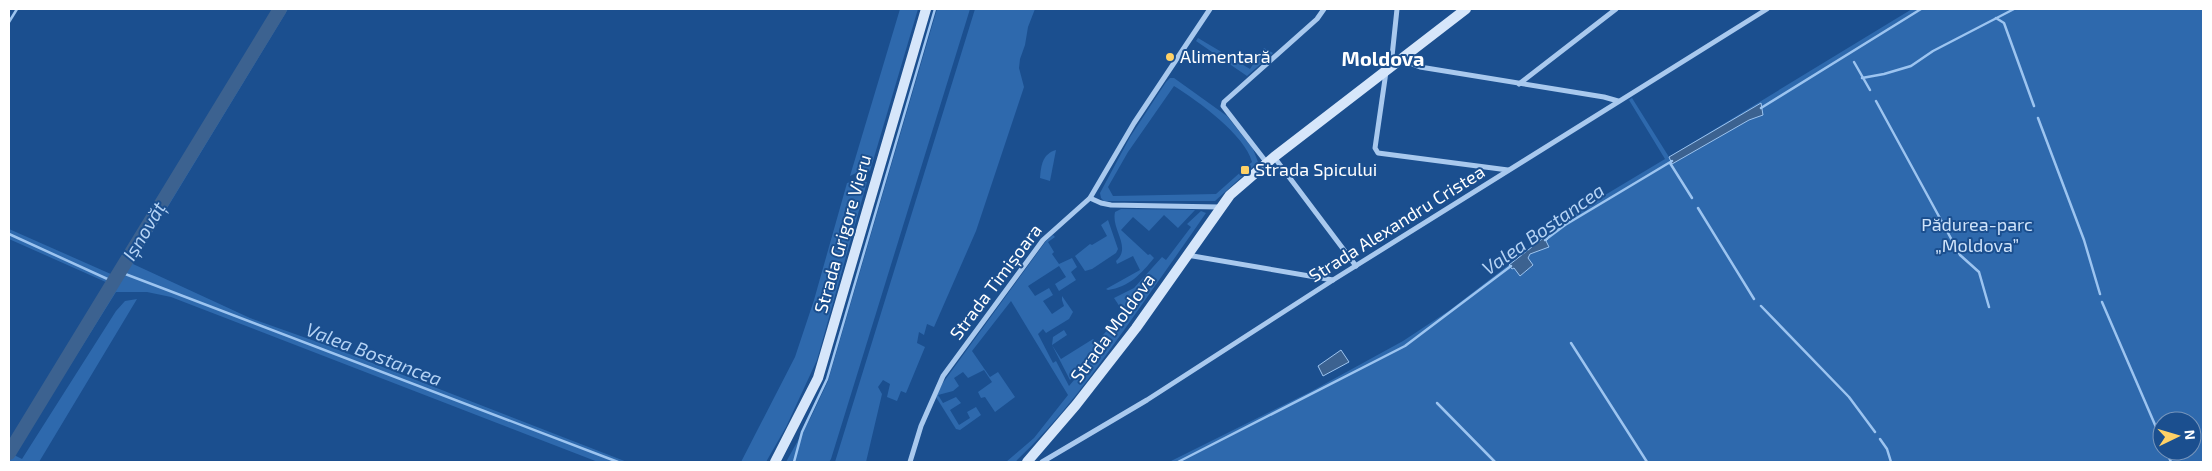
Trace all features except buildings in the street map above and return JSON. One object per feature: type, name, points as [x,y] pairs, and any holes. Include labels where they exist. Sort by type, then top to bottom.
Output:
[{"type":"street","name":"Strada Grigore Vieru","points":[[776,462],[818,378],[926,9]]},
{"type":"street","name":"Strada Timișoara","points":[[910,462],[921,426],[943,376],[1043,240],[1090,198],[1134,123],[1210,9]]},
{"type":"street","points":[[1324,9],[1317,19],[1224,102],[1223,106],[1271,160],[1356,266]]},
{"type":"street","points":[[1397,9],[1375,148],[1378,153],[1509,170]]},
{"type":"street","name":"Strada Moldova","points":[[1027,462],[1076,405],[1130,335],[1219,207],[1240,184],[1466,9]]},
{"type":"street","points":[[1519,84],[1616,9]]},
{"type":"street","name":"Strada Alexandru Cristea","points":[[1042,462],[1147,400],[1333,280],[1768,9]]},
{"type":"street","points":[[1403,58],[1420,67],[1604,96],[1618,101]]},
{"type":"street","points":[[1090,198],[1111,205],[1219,207]]},
{"type":"street","points":[[1186,254],[1333,280]]},
{"type":"green space","points":[[275,9],[288,9],[133,264],[250,318],[326,345],[627,462],[598,462],[171,297],[147,292],[116,292],[14,455],[22,459],[116,311],[125,301],[137,299],[39,462],[9,462],[9,442],[108,283],[9,239],[9,229],[113,275]]},
{"type":"green space","points":[[900,9],[918,9],[870,171],[860,171],[850,176]]},
{"type":"green space","points":[[937,9],[970,9],[831,459],[829,462],[786,462],[828,381]]},
{"type":"green space","points":[[975,9],[1035,9],[1028,27],[1020,59],[1019,68],[1024,87],[976,231],[934,327],[927,324],[924,335],[919,332],[917,343],[925,347],[906,393],[901,391],[897,401],[887,397],[890,384],[883,380],[878,387],[882,394],[866,462],[835,462]]},
{"type":"green space","name":"Pădurea-parc „Moldova”","points":[[1912,9],[2203,9],[2203,462],[1169,462],[1310,392],[1403,341],[1450,310],[1580,210],[1665,159],[1629,100],[1632,98],[1669,157]]},
{"type":"green space","points":[[1198,38],[1250,69],[1264,48],[1273,53],[1247,76],[1196,41]]},
{"type":"green space","points":[[1170,78],[1174,78],[1227,116],[1253,149],[1258,162],[1215,201],[1104,201],[1100,193],[1130,137]],"holes":[[[1174,86],[1231,130],[1248,152],[1252,162],[1216,194],[1113,196],[1108,187],[1128,152]]]},
{"type":"green space","points":[[1056,150],[1050,181],[1040,178],[1045,157]]},
{"type":"green space","points":[[859,180],[867,182],[817,360],[786,427],[766,462],[741,462],[795,357],[814,300],[847,183]]},
{"type":"green space","points":[[1121,209],[1195,210],[1178,228],[1164,215],[1149,231],[1133,217],[1121,230],[1148,255],[1150,254],[1154,258],[1134,279],[1122,286],[1108,290],[1106,289],[1140,270],[1133,256],[1117,264],[1116,261],[1120,256],[1122,244],[1116,225],[1115,212]]},
{"type":"green space","points":[[1201,211],[1206,213],[1088,380],[1046,431],[1015,462],[1006,462],[1034,438],[1068,395],[1011,301],[972,351],[990,377],[998,372],[1015,397],[995,412],[985,397],[981,398],[978,392],[992,382],[984,370],[968,378],[963,372],[954,378],[959,386],[953,391],[938,395],[943,403],[956,397],[961,403],[950,410],[959,425],[970,418],[967,412],[976,407],[981,415],[960,430],[956,429],[936,397],[942,384],[1046,241],[1053,235],[1055,237],[1048,242],[1054,252],[1052,254],[1059,264],[1072,258],[1077,267],[1071,272],[1076,280],[1059,291],[1055,284],[1066,277],[1059,266],[1028,286],[1035,296],[1049,288],[1053,295],[1043,301],[1052,314],[1064,306],[1062,296],[1073,312],[1069,319],[1046,333],[1043,329],[1038,334],[1053,363],[1056,361],[1069,386],[1101,348],[1070,380],[1052,345],[1061,359],[1093,339],[1097,342],[1116,320],[1126,316],[1114,298],[1134,288],[1162,257],[1166,260],[1191,227],[1187,224]]},
{"type":"green space","points":[[1108,220],[1118,249],[1116,253],[1092,269],[1085,271],[1075,256],[1090,244],[1092,245],[1107,236],[1101,225]]},
{"type":"green space","points":[[1064,330],[1067,335],[1052,345],[1053,337]]},
{"type":"shaded area","points":[[1761,103],[1763,115],[1749,120],[1672,164],[1669,157]]},
{"type":"shaded area","points":[[1546,236],[1549,247],[1530,254],[1528,258],[1533,265],[1520,276],[1509,265]]},
{"type":"shaded area","points":[[1341,350],[1349,362],[1323,376],[1318,366]]},
{"type":"waterway","points":[[9,22],[17,9]]},
{"type":"waterway","name":"Ișnovăț","points":[[9,453],[280,9]]},
{"type":"waterway","points":[[794,462],[802,432],[827,379],[935,9]]},
{"type":"waterway","name":"Valea Bostancea","points":[[1761,108],[1921,9]]},
{"type":"waterway","points":[[1862,78],[1911,66],[1933,51],[2014,9]]},
{"type":"waterway","points":[[1996,18],[2004,23],[2034,106]]},
{"type":"waterway","points":[[1854,62],[1870,90]]},
{"type":"waterway","points":[[1876,101],[1960,255],[1979,272],[1989,307]]},
{"type":"waterway","points":[[2038,118],[2084,240],[2100,294]]},
{"type":"waterway","name":"Valea Bostancea","points":[[1545,240],[1565,225],[1672,161]]},
{"type":"waterway","points":[[1670,163],[1692,198]]},
{"type":"waterway","points":[[1698,208],[1754,299]]},
{"type":"waterway","points":[[9,234],[114,282]]},
{"type":"waterway","name":"Valea Bostancea","points":[[1178,462],[1405,346],[1511,266]]},
{"type":"waterway","name":"Valea Bostancea","points":[[120,272],[618,462]]},
{"type":"waterway","points":[[2102,302],[2152,418]]},
{"type":"waterway","points":[[1761,306],[1849,397],[1875,432]]},
{"type":"waterway","points":[[1571,343],[1647,462]]},
{"type":"waterway","points":[[1437,403],[1495,462]]},
{"type":"waterway","points":[[1880,439],[1887,449],[1891,462]]},
{"type":"place","name":"Alimentară","points":[[1170,57]]},
{"type":"place","name":"Strada Spicului","points":[[1245,170]]},
{"type":"district","name":"Moldova","points":[[1383,59]]}]
